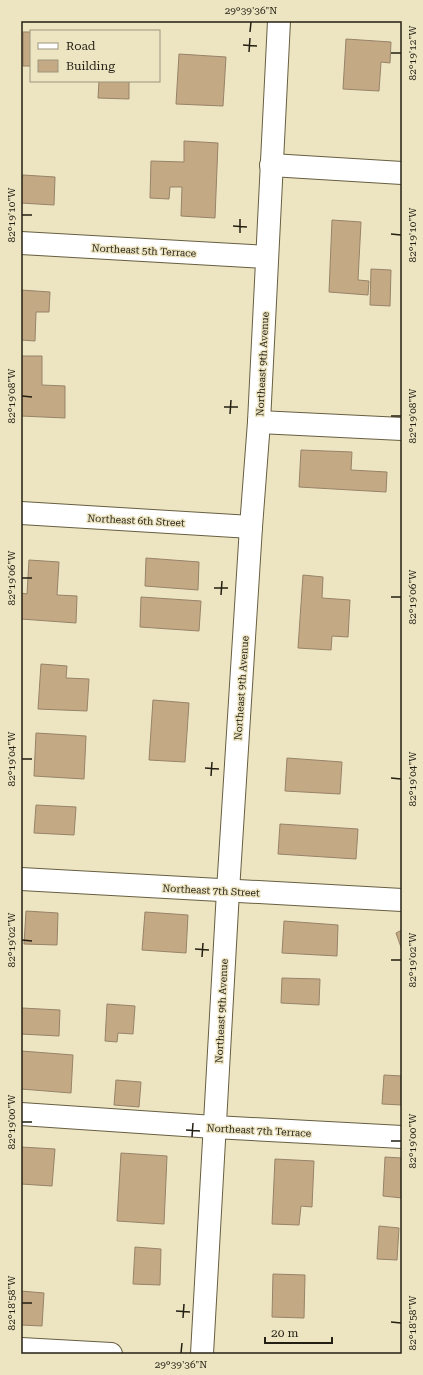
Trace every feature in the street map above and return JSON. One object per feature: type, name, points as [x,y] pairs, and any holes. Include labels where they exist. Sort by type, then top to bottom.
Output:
[{"type":"street","name":"Northeast 9th Avenue","points":[[202,1354],[228,891],[259,422],[279,21]]},
{"type":"street","points":[[271,165],[402,173]]},
{"type":"street","name":"Northeast 5th Terrace","points":[[21,243],[267,257]]},
{"type":"street","points":[[259,422],[402,429]]},
{"type":"street","name":"Northeast 6th Street","points":[[21,513],[251,527]]},
{"type":"street","name":"Northeast 7th Street","points":[[21,879],[402,900]]},
{"type":"street","name":"Northeast 7th Terrace","points":[[21,1114],[214,1127],[402,1137]]},
{"type":"street","points":[[21,1349],[111,1354]]},
{"type":"building","points":[[23,32],[30,32],[30,66],[23,66]]},
{"type":"building","points":[[346,39],[391,42],[390,63],[381,62],[379,91],[343,89]]},
{"type":"building","points":[[179,54],[226,57],[223,106],[176,104]]},
{"type":"building","points":[[99,82],[129,82],[129,99],[98,98]]},
{"type":"building","points":[[184,141],[218,143],[215,218],[181,216],[182,187],[170,187],[169,199],[150,198],[151,161],[184,162]]},
{"type":"building","points":[[23,175],[55,177],[54,205],[21,203],[21,179]]},
{"type":"building","points":[[332,220],[361,222],[358,280],[369,281],[368,295],[329,292]]},
{"type":"building","points":[[371,269],[391,270],[390,306],[370,305]]},
{"type":"building","points":[[21,290],[50,292],[49,312],[36,312],[35,341],[21,340]]},
{"type":"building","points":[[21,356],[42,356],[42,385],[65,386],[65,418],[21,416]]},
{"type":"building","points":[[301,450],[352,452],[351,470],[387,472],[386,492],[299,487]]},
{"type":"building","points":[[146,558],[199,562],[198,590],[145,586]]},
{"type":"building","points":[[29,560],[59,562],[57,595],[77,596],[76,623],[21,619],[21,593],[27,594]]},
{"type":"building","points":[[303,575],[323,577],[322,598],[350,600],[348,637],[332,636],[331,650],[298,648]]},
{"type":"building","points":[[141,597],[201,601],[199,631],[140,627]]},
{"type":"building","points":[[41,664],[67,666],[66,678],[89,679],[87,711],[38,709]]},
{"type":"building","points":[[153,700],[189,703],[185,762],[149,760]]},
{"type":"building","points":[[36,733],[86,736],[84,779],[34,776]]},
{"type":"building","points":[[287,758],[342,762],[340,794],[285,791]]},
{"type":"building","points":[[36,805],[76,807],[74,835],[34,833]]},
{"type":"building","points":[[280,824],[358,829],[356,859],[278,854]]},
{"type":"building","points":[[26,911],[58,913],[57,945],[24,944]]},
{"type":"building","points":[[145,912],[188,915],[186,953],[142,950]]},
{"type":"building","points":[[284,921],[338,925],[337,956],[282,953]]},
{"type":"building","points":[[402,930],[402,950],[396,933]]},
{"type":"building","points":[[282,978],[320,979],[319,1005],[281,1003]]},
{"type":"building","points":[[107,1004],[135,1006],[133,1034],[118,1033],[117,1042],[105,1041]]},
{"type":"building","points":[[22,1008],[60,1010],[59,1036],[21,1034]]},
{"type":"building","points":[[21,1051],[73,1055],[71,1093],[21,1089]]},
{"type":"building","points":[[384,1075],[402,1076],[402,1105],[382,1104]]},
{"type":"building","points":[[116,1080],[141,1082],[139,1107],[114,1105]]},
{"type":"building","points":[[21,1147],[55,1149],[52,1186],[21,1184]]},
{"type":"building","points":[[121,1153],[167,1156],[164,1224],[117,1221]]},
{"type":"building","points":[[385,1157],[402,1158],[402,1198],[383,1196]]},
{"type":"building","points":[[275,1159],[314,1161],[312,1207],[301,1206],[299,1225],[272,1224]]},
{"type":"building","points":[[379,1226],[399,1228],[397,1260],[377,1259]]},
{"type":"building","points":[[135,1247],[161,1249],[160,1285],[133,1284]]},
{"type":"building","points":[[273,1274],[305,1275],[304,1318],[272,1317]]},
{"type":"building","points":[[21,1291],[44,1293],[42,1326],[21,1325]]}]
